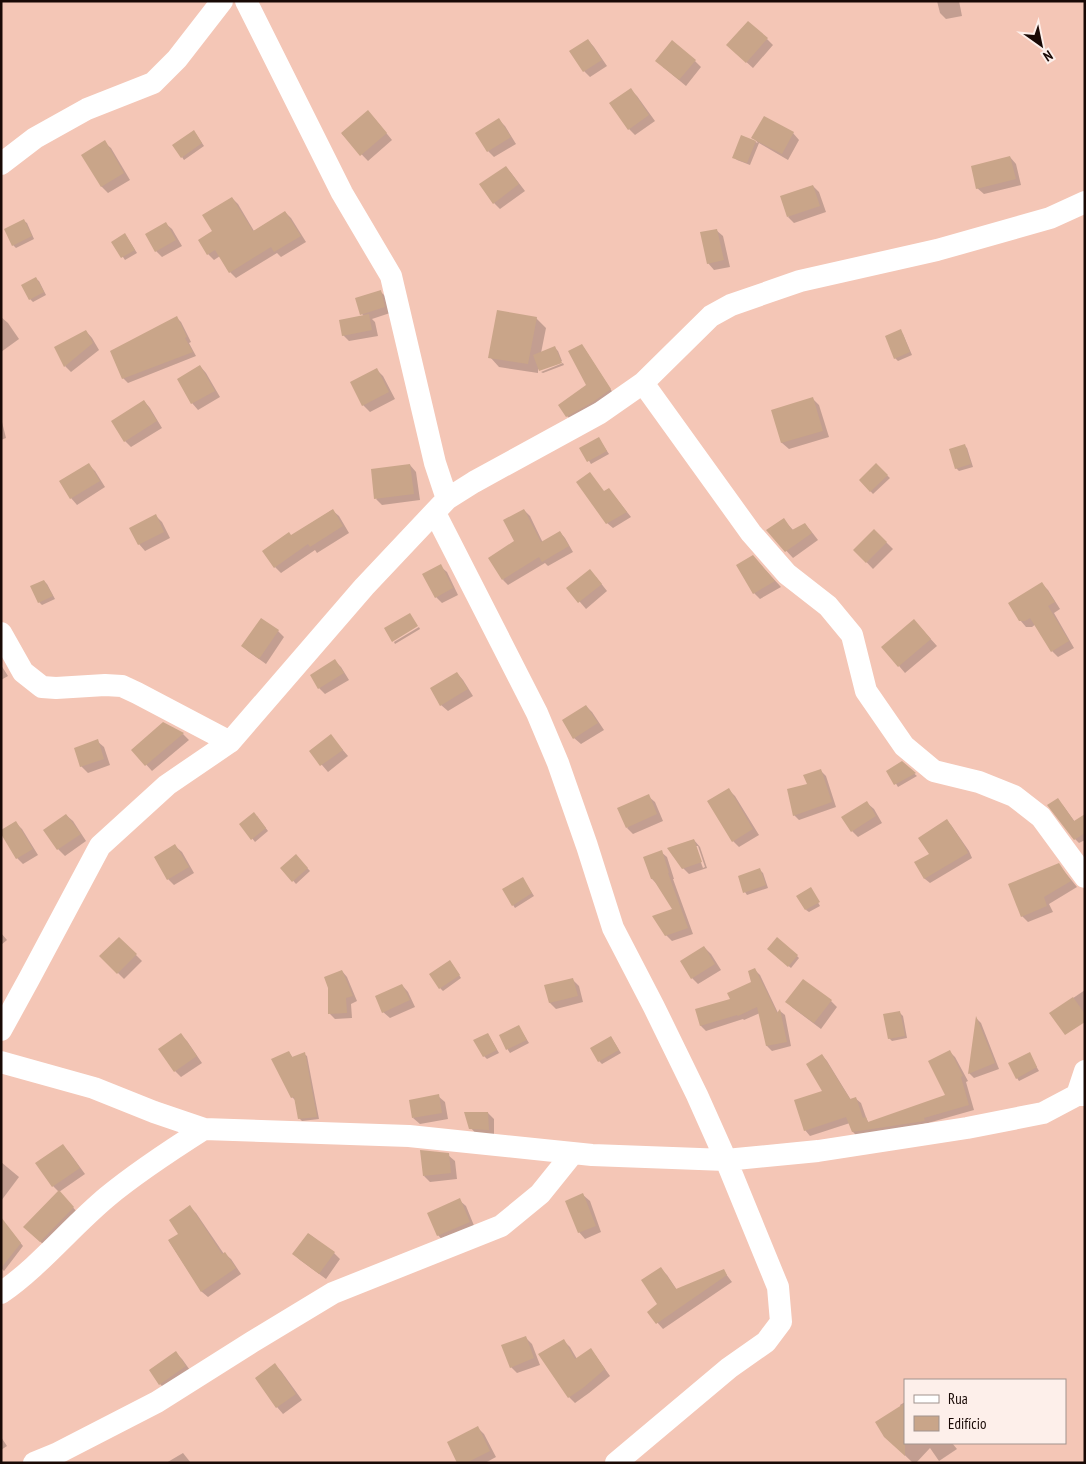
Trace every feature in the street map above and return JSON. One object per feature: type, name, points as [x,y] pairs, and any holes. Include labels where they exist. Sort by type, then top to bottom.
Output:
[{"type":"street","points":[[1,164],[35,138],[87,109],[154,83],[177,59],[222,1]]},
{"type":"street","points":[[246,1],[342,193],[391,276],[433,454],[441,506],[537,713],[558,763],[587,846],[612,928],[663,1024],[697,1095],[778,1287],[781,1322],[766,1342],[729,1368],[616,1463]]},
{"type":"street","points":[[1,1030],[30,980],[100,846],[166,785],[230,742],[364,586],[441,506],[474,482],[600,412],[643,383],[711,316],[731,305],[800,281],[937,250],[1050,218],[1085,202]]},
{"type":"street","points":[[643,383],[751,533],[788,574],[828,606],[852,634],[866,691],[904,746],[934,771],[978,782],[1014,796],[1042,817],[1085,877]]},
{"type":"street","points":[[1,632],[23,672],[42,688],[122,686],[137,692],[230,742]]},
{"type":"street","points":[[1,1062],[94,1088],[154,1112],[204,1129],[409,1136],[592,1155],[726,1160],[818,1151],[967,1128],[1043,1113],[1081,1095],[1085,1071]]},
{"type":"street","points":[[1,1293],[14,1284],[107,1197],[152,1163],[204,1129]]},
{"type":"street","points":[[34,1463],[56,1454],[157,1402],[333,1294],[501,1226],[540,1194],[573,1153]]},
{"type":"building","points":[[748,21],[768,38],[746,63],[726,45]]},
{"type":"building","points":[[588,39],[602,60],[583,72],[569,51]]},
{"type":"building","points":[[672,40],[696,60],[679,80],[655,61]]},
{"type":"building","points":[[631,88],[649,115],[628,130],[609,103]]},
{"type":"building","points":[[368,110],[387,133],[360,156],[341,133]]},
{"type":"building","points":[[764,116],[794,132],[782,154],[751,138]]},
{"type":"building","points":[[499,118],[511,137],[487,152],[475,133]]},
{"type":"building","points":[[194,130],[202,143],[181,158],[172,145]]},
{"type":"building","points":[[741,135],[756,141],[747,163],[732,158]]},
{"type":"building","points":[[105,140],[124,173],[101,187],[81,155]]},
{"type":"building","points":[[1010,156],[1016,179],[976,189],[971,166]]},
{"type":"building","points":[[506,166],[519,184],[493,204],[479,184]]},
{"type":"building","points":[[813,185],[820,206],[787,217],[780,196]]},
{"type":"building","points":[[232,197],[253,231],[285,211],[301,236],[274,252],[271,247],[229,273],[215,250],[207,255],[198,240],[212,231],[202,215]]},
{"type":"building","points":[[24,219],[32,236],[12,246],[4,229]]},
{"type":"building","points":[[166,222],[176,240],[155,252],[145,234]]},
{"type":"building","points":[[717,229],[724,260],[707,264],[700,232]]},
{"type":"building","points":[[125,233],[135,250],[121,258],[111,242]]},
{"type":"building","points":[[36,277],[44,292],[29,300],[21,285]]},
{"type":"building","points":[[381,290],[385,307],[360,315],[355,298]]},
{"type":"building","points":[[497,310],[537,317],[528,364],[488,358]]},
{"type":"building","points":[[369,314],[372,330],[342,336],[339,320]]},
{"type":"building","points":[[177,316],[187,337],[185,338],[193,352],[122,379],[110,351]]},
{"type":"building","points":[[901,329],[910,352],[894,359],[885,336]]},
{"type":"building","points":[[86,330],[93,343],[64,367],[54,347]]},
{"type":"building","points":[[582,344],[611,389],[593,402],[566,417],[558,405],[586,385],[568,351]]},
{"type":"building","points":[[555,346],[562,363],[539,371],[533,355]]},
{"type":"building","points":[[200,365],[215,391],[191,404],[177,379]]},
{"type":"building","points":[[377,368],[389,392],[362,406],[350,382]]},
{"type":"building","points":[[813,397],[823,431],[781,443],[771,410]]},
{"type":"building","points":[[144,400],[157,421],[124,442],[111,421]]},
{"type":"building","points":[[599,437],[607,451],[587,462],[579,448]]},
{"type":"building","points":[[965,444],[971,464],[955,469],[949,449]]},
{"type":"building","points":[[89,463],[100,481],[70,499],[59,481]]},
{"type":"building","points":[[876,463],[888,475],[870,492],[859,480]]},
{"type":"building","points":[[410,464],[414,494],[374,499],[371,469]]},
{"type":"building","points":[[590,472],[604,491],[609,488],[627,512],[606,524],[576,482]]},
{"type":"building","points":[[333,509],[343,526],[310,547],[308,544],[274,568],[262,551],[289,532],[291,535]]},
{"type":"building","points":[[524,509],[541,542],[560,531],[569,546],[542,562],[539,557],[502,580],[488,558],[514,541],[503,520]]},
{"type":"building","points":[[156,514],[164,532],[138,545],[129,528]]},
{"type":"building","points":[[784,518],[792,530],[805,523],[812,533],[785,552],[766,530]]},
{"type":"building","points":[[874,529],[887,542],[866,563],[853,550]]},
{"type":"building","points":[[753,555],[775,581],[753,594],[736,565]]},
{"type":"building","points":[[441,564],[453,588],[435,598],[422,574]]},
{"type":"building","points":[[590,569],[602,584],[578,603],[566,588]]},
{"type":"building","points":[[44,580],[53,596],[38,603],[30,586]]},
{"type":"building","points":[[1042,582],[1055,602],[1048,606],[1069,641],[1051,652],[1030,618],[1025,621],[1019,621],[1008,603]]},
{"type":"building","points":[[410,613],[418,626],[392,642],[384,628]]},
{"type":"building","points":[[261,618],[279,630],[259,659],[241,646]]},
{"type":"building","points":[[914,619],[931,639],[898,667],[881,647]]},
{"type":"building","points":[[335,659],[344,673],[318,689],[310,675]]},
{"type":"building","points":[[457,672],[468,689],[440,706],[430,688]]},
{"type":"building","points":[[586,705],[598,723],[573,739],[562,720]]},
{"type":"building","points":[[163,722],[184,733],[145,766],[131,750]]},
{"type":"building","points":[[331,734],[343,750],[320,766],[309,751]]},
{"type":"building","points":[[98,739],[104,759],[80,767],[74,748]]},
{"type":"building","points":[[902,761],[916,773],[894,785],[886,771]]},
{"type":"building","points":[[821,769],[832,802],[793,816],[787,789],[807,784],[803,775]]},
{"type":"building","points":[[729,788],[753,829],[732,842],[707,801]]},
{"type":"building","points":[[649,794],[657,814],[626,828],[617,808]]},
{"type":"building","points":[[1058,798],[1074,821],[1085,814],[1085,833],[1074,840],[1047,805]]},
{"type":"building","points":[[867,801],[876,816],[851,832],[841,817]]},
{"type":"building","points":[[254,812],[266,828],[251,840],[239,824]]},
{"type":"building","points":[[66,814],[81,834],[57,850],[43,830]]},
{"type":"building","points":[[947,819],[968,853],[924,879],[914,862],[929,854],[918,838]]},
{"type":"building","points":[[16,821],[33,849],[16,859],[1,834],[1,830]]},
{"type":"building","points":[[694,839],[702,862],[682,869],[667,848]]},
{"type":"building","points":[[175,844],[189,867],[167,880],[154,857]]},
{"type":"building","points":[[662,850],[668,873],[688,928],[665,936],[652,916],[672,909],[653,879],[651,879],[643,857]]},
{"type":"building","points":[[296,854],[308,868],[292,882],[280,868]]},
{"type":"building","points":[[1059,863],[1071,881],[1044,897],[1047,906],[1021,917],[1008,884]]},
{"type":"building","points":[[760,868],[766,885],[743,893],[738,876]]},
{"type":"building","points":[[523,877],[532,893],[512,906],[502,889]]},
{"type":"building","points":[[811,887],[820,902],[805,910],[796,896]]},
{"type":"building","points":[[119,937],[137,954],[117,974],[99,956]]},
{"type":"building","points":[[777,937],[798,955],[788,967],[767,949]]},
{"type":"building","points":[[704,946],[715,964],[691,979],[680,961]]},
{"type":"building","points":[[450,960],[460,975],[439,989],[429,974]]},
{"type":"building","points":[[755,968],[777,1013],[780,1009],[787,1042],[766,1046],[757,1007],[738,1016],[700,1026],[695,1009],[730,999],[727,993],[751,982],[748,971]]},
{"type":"building","points":[[342,970],[353,996],[346,998],[347,1013],[328,1014],[328,988],[324,977]]},
{"type":"building","points":[[573,978],[578,996],[549,1003],[544,985]]},
{"type":"building","points":[[803,979],[832,1000],[814,1023],[785,1002]]},
{"type":"building","points":[[402,984],[410,1000],[382,1013],[375,996]]},
{"type":"building","points":[[1073,997],[1085,1014],[1085,1022],[1065,1035],[1049,1013]]},
{"type":"building","points":[[900,1011],[905,1036],[888,1039],[883,1014]]},
{"type":"building","points":[[976,1016],[995,1063],[968,1074]]},
{"type":"building","points":[[519,1025],[527,1040],[506,1050],[499,1035]]},
{"type":"building","points":[[181,1033],[197,1056],[174,1072],[158,1049]]},
{"type":"building","points":[[488,1033],[497,1050],[483,1057],[473,1040]]},
{"type":"building","points":[[611,1036],[619,1050],[598,1062],[590,1048]]},
{"type":"building","points":[[950,1050],[963,1076],[961,1077],[969,1105],[924,1118],[925,1121],[852,1132],[846,1117],[804,1131],[794,1100],[822,1091],[806,1064],[822,1054],[850,1099],[856,1097],[863,1118],[866,1117],[868,1122],[945,1095],[928,1061]]},
{"type":"building","points":[[289,1051],[292,1057],[305,1052],[317,1117],[298,1119],[294,1097],[291,1098],[271,1059]]},
{"type":"building","points":[[1030,1052],[1037,1067],[1016,1079],[1008,1063]]},
{"type":"building","points":[[439,1094],[442,1113],[412,1118],[409,1100]]},
{"type":"building","points":[[464,1112],[488,1112],[489,1130],[469,1129]]},
{"type":"building","points":[[63,1144],[80,1168],[52,1187],[35,1163]]},
{"type":"building","points":[[420,1150],[449,1153],[451,1173],[423,1176]]},
{"type":"building","points":[[59,1190],[74,1207],[40,1242],[23,1227]]},
{"type":"building","points":[[583,1193],[596,1226],[578,1233],[565,1201]]},
{"type":"building","points":[[460,1198],[470,1222],[437,1236],[427,1213]]},
{"type":"building","points":[[190,1205],[222,1254],[225,1252],[236,1268],[201,1292],[168,1240],[178,1234],[169,1220]]},
{"type":"building","points":[[1,1217],[21,1243],[1,1268]]},
{"type":"building","points":[[308,1233],[335,1252],[319,1274],[292,1254]]},
{"type":"building","points":[[661,1267],[676,1289],[724,1269],[727,1275],[656,1324],[647,1312],[657,1304],[641,1280]]},
{"type":"building","points":[[526,1336],[534,1358],[510,1368],[501,1345]]},
{"type":"building","points":[[564,1339],[575,1359],[591,1348],[605,1369],[568,1398],[538,1354]]},
{"type":"building","points":[[176,1351],[186,1366],[159,1385],[149,1370]]},
{"type":"building","points":[[275,1363],[296,1394],[276,1408],[255,1378]]},
{"type":"building","points":[[904,1404],[905,1456],[884,1437],[875,1422]]},
{"type":"building","points":[[478,1426],[490,1451],[466,1463],[457,1463],[447,1442]]}]
